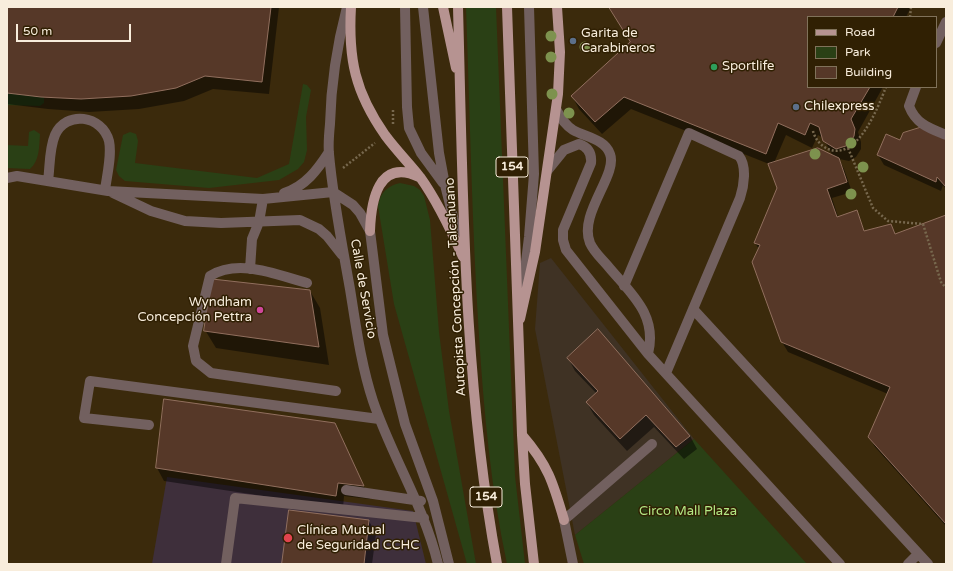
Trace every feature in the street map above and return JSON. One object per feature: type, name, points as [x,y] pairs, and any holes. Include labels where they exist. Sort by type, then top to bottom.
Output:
[{"type":"main road","points":[[351,7],[349,38],[354,74],[363,100],[386,135],[420,177],[440,209],[465,263]]},
{"type":"main road","points":[[443,7],[452,53],[460,83]]},
{"type":"main road","name":"Autopista Concepción - Talcahuano","points":[[458,7],[465,263],[477,429],[483,478],[497,564]]},
{"type":"main road","name":"154","points":[[507,7],[517,328],[522,435],[525,484],[534,564]]},
{"type":"main road","points":[[517,328],[531,277],[556,109],[559,73],[557,7]]},
{"type":"main road","points":[[370,231],[373,200],[380,184],[390,176],[401,173],[414,174],[420,177]]},
{"type":"main road","points":[[522,435],[539,456],[551,476],[564,520]]},
{"type":"street","name":"Calle de Servicio","points":[[347,7],[336,61],[330,106],[329,152],[333,192],[361,356],[370,393],[391,449],[424,518],[438,564]]},
{"type":"street","points":[[405,7],[406,100],[409,128],[421,153],[445,185]]},
{"type":"street","points":[[423,7],[434,108],[445,185],[465,263]]},
{"type":"street","points":[[517,328],[529,237],[534,174],[529,7]]},
{"type":"street","points":[[937,41],[946,22]]},
{"type":"street","points":[[916,88],[909,106],[912,114],[918,122],[946,135]]},
{"type":"street","points":[[556,109],[563,121],[572,130],[603,144],[609,152],[610,165],[589,219],[588,234],[595,251],[645,312],[649,322],[651,343],[648,354]]},
{"type":"street","points":[[48,181],[55,136],[60,128],[67,122],[84,118],[101,126],[109,143],[106,190]]},
{"type":"street","points":[[624,286],[690,133],[739,156],[742,160],[744,182],[740,198],[666,373]]},
{"type":"street","points":[[547,171],[564,150],[574,145],[584,146],[591,153],[591,163],[563,230],[564,245],[648,354],[840,564]]},
{"type":"street","points":[[263,199],[293,190],[316,171],[329,152]]},
{"type":"street","points":[[7,178],[17,176],[106,190],[263,199],[333,192],[353,205],[360,213],[370,231]]},
{"type":"street","points":[[106,190],[151,211],[185,221],[221,223],[300,220],[310,224],[327,236],[335,245],[346,266]]},
{"type":"street","points":[[250,269],[252,239],[259,222],[263,199]]},
{"type":"street","name":"Calle de Servicio","points":[[370,231],[383,335],[405,424],[433,502],[449,564]]},
{"type":"street","points":[[307,282],[236,267],[217,272],[210,276],[193,346],[196,361],[211,372],[336,391]]},
{"type":"street","points":[[693,309],[928,564]]},
{"type":"street","points":[[149,426],[84,418],[90,381],[379,419]]},
{"type":"street","points":[[573,564],[564,520],[652,444]]},
{"type":"street","points":[[346,490],[433,502]]},
{"type":"street","points":[[226,564],[235,498],[424,518]]},
{"type":"street","points":[[908,564],[918,554]]},
{"type":"path","points":[[813,131],[818,141],[824,147],[840,151],[848,148],[866,131],[886,88]]},
{"type":"path","points":[[332,177],[386,135]]},
{"type":"path","points":[[848,148],[873,208],[888,221],[923,224],[941,282],[946,288]]},
{"type":"shaded area","points":[[551,258],[694,439],[575,535],[535,329],[540,263]]},
{"type":"shaded area","name":"Clínica Mutual de Seguridad CCHC","points":[[167,477],[413,511],[426,564],[152,564]]},
{"type":"green space","points":[[466,7],[496,7],[515,476],[525,564],[507,564],[492,479],[483,394],[479,336],[471,172]]},
{"type":"green space","points":[[303,84],[307,85],[311,90],[306,117],[307,150],[304,162],[298,169],[279,180],[209,188],[125,181],[119,176],[116,170],[123,135],[130,132],[136,134],[138,141],[135,163],[257,178],[289,164]]},
{"type":"green space","points":[[7,92],[44,97],[44,103],[40,106],[7,105]]},
{"type":"green space","points":[[34,130],[40,134],[36,161],[30,169],[7,168],[7,145],[28,146],[29,132]]},
{"type":"green space","points":[[400,183],[414,186],[420,190],[424,196],[430,220],[439,332],[449,411],[476,564],[467,564],[394,304],[378,206],[382,194],[391,186]]},
{"type":"green space","name":"Circo Mall Plaza","points":[[694,439],[807,564],[584,564],[575,535]]},
{"type":"building","points":[[7,7],[271,7],[262,82],[205,76],[176,88],[131,96],[81,99],[41,97],[7,93]]},
{"type":"building","points":[[609,7],[898,7],[894,16],[807,16],[807,88],[869,88],[851,119],[855,129],[854,136],[849,145],[836,149],[823,141],[819,127],[810,123],[805,135],[778,123],[766,154],[624,97],[595,122],[571,96],[630,42]]},
{"type":"building","points":[[922,127],[946,137],[946,187],[937,177],[936,182],[877,155],[886,134],[900,140],[903,133]]},
{"type":"building","points":[[818,148],[839,158],[847,182],[827,189],[837,217],[857,210],[864,231],[891,224],[895,234],[946,215],[946,524],[868,437],[890,387],[781,342],[752,262],[760,245],[754,243],[777,188],[768,164]]},
{"type":"building","name":"Wyndham Concepción Pettra","points":[[212,279],[310,290],[319,347],[204,331]]},
{"type":"building","points":[[598,329],[690,436],[676,447],[646,415],[620,439],[586,402],[598,391],[567,358]]},
{"type":"building","points":[[164,399],[335,423],[364,486],[338,483],[336,496],[156,468]]},
{"type":"building","points":[[289,510],[369,520],[364,564],[282,564]]},
{"type":"place","name":"Garita de Carabineros","points":[[573,41]]},
{"type":"place","name":"Sportlife","points":[[714,67]]},
{"type":"place","name":"Chilexpress","points":[[796,107]]},
{"type":"place","name":"Wyndham Concepción Pettra","points":[[260,310]]},
{"type":"place","name":"Clínica Mutual de Seguridad CCHC","points":[[288,538]]}]
